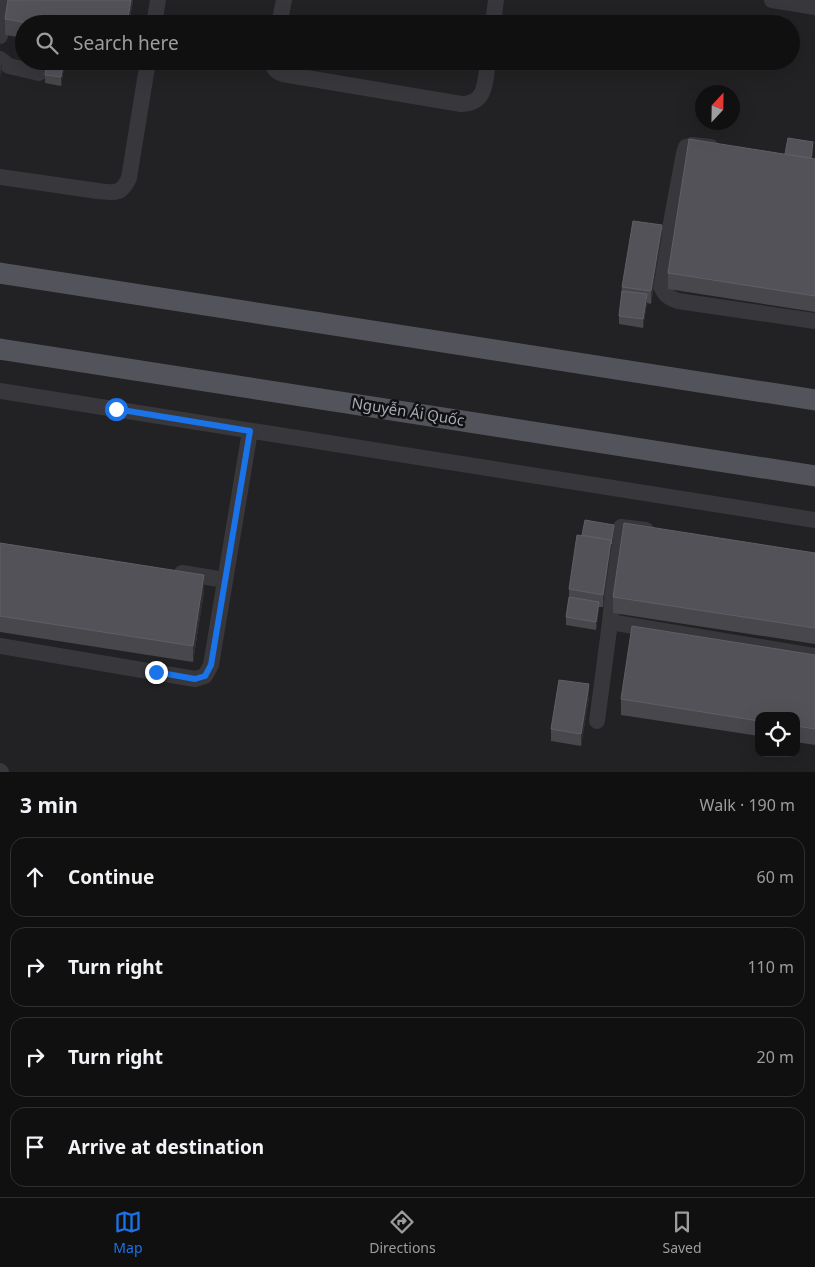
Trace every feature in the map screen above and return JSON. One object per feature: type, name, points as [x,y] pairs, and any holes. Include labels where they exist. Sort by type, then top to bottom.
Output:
[{"type":"main road","points":[[0,274],[815,400]]},
{"type":"main road","name":"Nguyễn Ái Quốc","points":[[0,349],[815,476]]},
{"type":"street","points":[[0,36],[5,0]]},
{"type":"street","points":[[156,15],[158,0]]},
{"type":"street","points":[[281,15],[284,0]]},
{"type":"street","points":[[494,15],[496,0]]},
{"type":"street","points":[[772,0],[815,7]]},
{"type":"street","points":[[0,59],[9,66],[15,67]]},
{"type":"street","points":[[26,70],[39,73]]},
{"type":"street","points":[[0,177],[113,193],[120,191],[129,178],[147,70]]},
{"type":"street","points":[[275,70],[283,74],[461,104],[470,104],[477,101],[484,89],[487,70]]},
{"type":"street","points":[[728,149],[692,145],[686,147],[660,282],[662,292],[678,301],[815,322]]},
{"type":"street","points":[[0,391],[815,520]]},
{"type":"street","points":[[0,646],[195,679],[205,676],[211,665],[250,431]]},
{"type":"street","points":[[597,721],[619,533],[622,527],[657,532]]},
{"type":"street","points":[[167,571],[225,580]]},
{"type":"street","points":[[610,622],[815,656]]},
{"type":"shaded area","points":[[0,0],[815,0],[815,772],[0,772]]},
{"type":"building","points":[[8,0],[131,0],[128,15],[15,15],[15,21],[5,19]]},
{"type":"building","points":[[46,70],[62,70],[61,77],[45,75]]},
{"type":"building","points":[[788,138],[813,142],[811,158],[785,154]]},
{"type":"building","points":[[689,139],[815,159],[815,296],[668,273]]},
{"type":"building","points":[[633,221],[662,225],[651,291],[622,287]]},
{"type":"building","points":[[622,291],[647,294],[643,319],[619,316]]},
{"type":"building","points":[[585,520],[614,525],[611,544],[611,540],[582,535]]},
{"type":"building","points":[[624,523],[815,553],[815,628],[613,597]]},
{"type":"building","points":[[577,535],[611,540],[603,595],[569,589]]},
{"type":"building","points":[[0,543],[204,575],[193,646],[0,616]]},
{"type":"building","points":[[569,597],[599,602],[596,622],[566,617]]},
{"type":"building","points":[[632,626],[815,655],[815,729],[800,727],[800,712],[755,712],[755,720],[621,699]]},
{"type":"building","points":[[559,680],[589,684],[581,734],[551,729]]},
{"type":"route","points":[[116,409],[250,431],[211,665],[205,676],[195,679],[156,672]]}]
